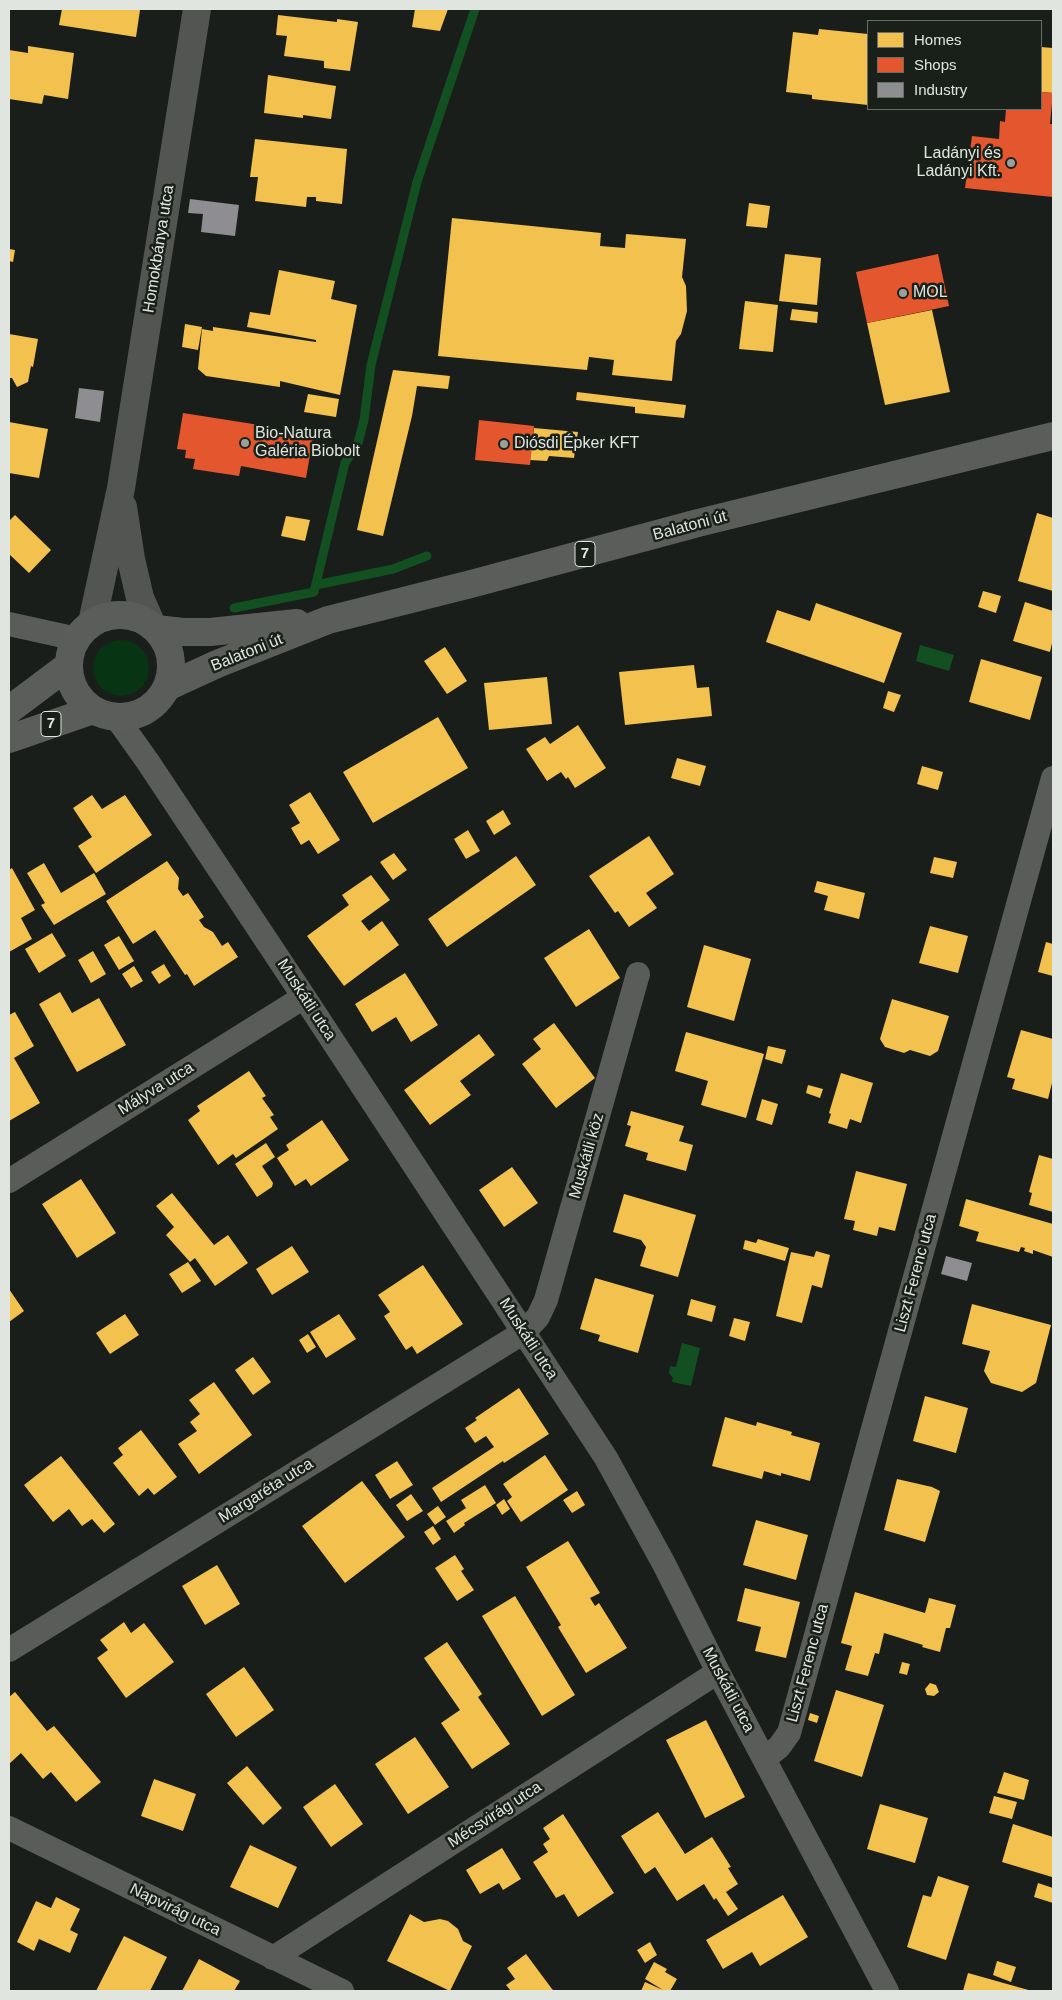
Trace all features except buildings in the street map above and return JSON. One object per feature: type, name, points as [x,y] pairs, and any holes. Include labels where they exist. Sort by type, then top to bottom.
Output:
[{"type":"main road","name":"Balatoni út","points":[[168,687],[217,664],[328,620],[708,521],[1053,436]]},
{"type":"main road","name":"7","points":[[84,631],[104,617],[118,615],[141,618],[154,627]]},
{"type":"main road","name":"Balatoni út","points":[[154,627],[184,632],[210,632],[328,620]]},
{"type":"main road","points":[[154,627],[168,650],[172,671],[168,687]]},
{"type":"main road","points":[[84,631],[69,665],[75,691],[104,713]]},
{"type":"main road","name":"7","points":[[9,710],[69,665]]},
{"type":"main road","name":"7","points":[[9,739],[104,713],[137,715],[155,704],[168,687]]},
{"type":"street","name":"Homokbánya utca","points":[[84,631],[121,488],[197,9]]},
{"type":"street","name":"Homokbánya utca","points":[[121,488],[131,559],[140,598],[154,627]]},
{"type":"street","points":[[9,624],[84,631]]},
{"type":"street","name":"Muskátli utca","points":[[104,713],[148,762],[606,1458],[664,1564],[718,1672],[887,1991]]},
{"type":"street","name":"Liszt Ferenc utca","points":[[765,1758],[779,1747],[789,1733],[1053,778]]},
{"type":"street","name":"Muskátli köz","points":[[524,1332],[538,1317],[546,1300],[638,974]]},
{"type":"street","name":"Mályva utca","points":[[9,1181],[304,997]]},
{"type":"street","name":"Margaréta utca","points":[[9,1650],[524,1332]]},
{"type":"street","name":"Mécsvirág utca","points":[[273,1958],[718,1672]]},
{"type":"street","name":"Napvirág utca","points":[[9,1828],[342,1991]]},
{"type":"shaded area","points":[[115,640],[127,640],[141,648],[149,662],[147,679],[141,688],[127,696],[115,696],[105,691],[98,684],[93,674],[93,662],[98,652],[105,645]]},
{"type":"shaded area","points":[[920,645],[954,655],[949,671],[916,661]]},
{"type":"shaded area","points":[[682,1343],[700,1348],[691,1386],[672,1382],[673,1378],[669,1373],[670,1366],[676,1367]]},
{"type":"waterway","points":[[234,608],[314,592],[345,463],[358,443],[364,420],[371,365],[417,182],[475,9]]},
{"type":"waterway","points":[[316,585],[393,569],[427,556]]},
{"type":"place","name":"Ladányi és Ladányi Kft.","points":[[1011,163]]},
{"type":"place","name":"MOL","points":[[903,293]]},
{"type":"place","name":"Bio-Natura Galéria Biobolt","points":[[245,443]]},
{"type":"place","name":"Diósdi Épker KFT","points":[[504,444]]}]
